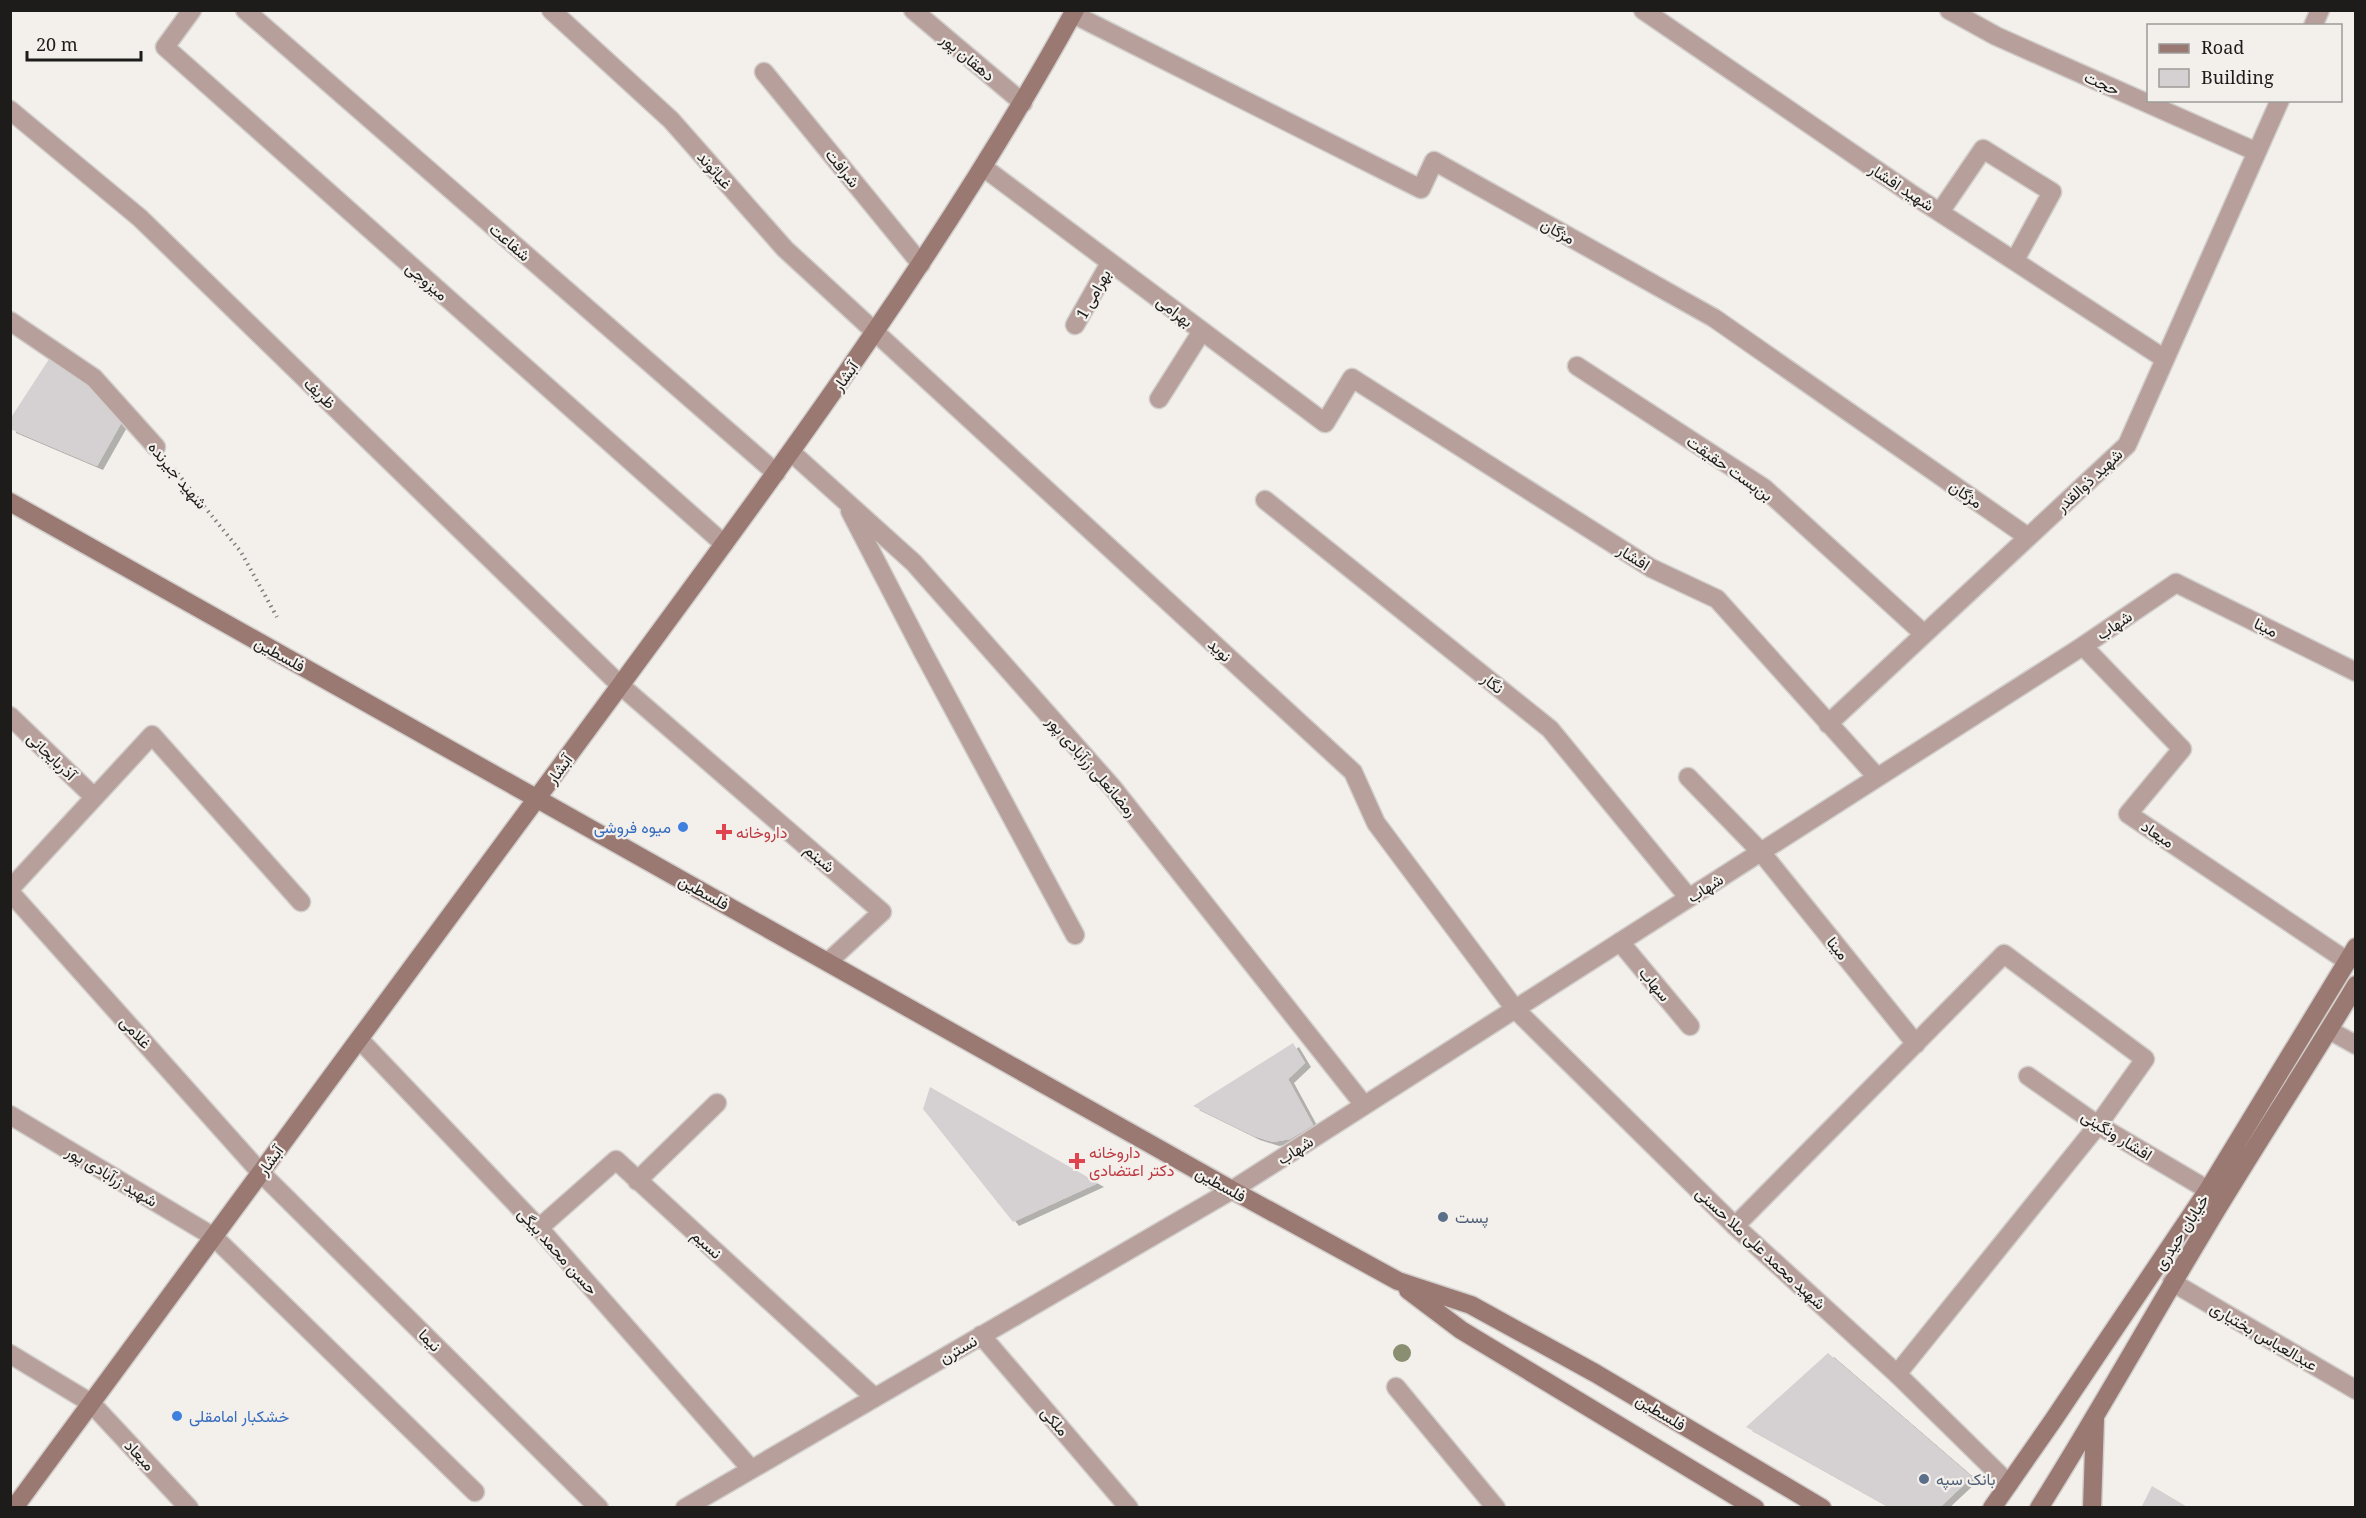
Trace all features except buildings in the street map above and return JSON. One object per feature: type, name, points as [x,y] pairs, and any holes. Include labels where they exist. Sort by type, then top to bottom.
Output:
[{"type":"street","name":"میزوجی","points":[[192,10],[165,47],[724,544]]},
{"type":"street","name":"شفاعت","points":[[245,10],[776,473]]},
{"type":"street","name":"غیاثوند","points":[[551,10],[671,120],[785,249],[875,333]]},
{"type":"street","name":"دهقان پور","points":[[913,10],[1023,103]]},
{"type":"street","name":"شهید افشار","points":[[1643,10],[1940,212],[2165,359]]},
{"type":"street","name":"حجت","points":[[1949,10],[1996,36],[2257,152]]},
{"type":"street","points":[[2314,24],[2320,10]]},
{"type":"street","name":"آبشار","points":[[14,1508],[791,452],[921,264],[1023,103],[1074,12]]},
{"type":"street","name":"مژگان","points":[[1074,12],[1421,189],[1434,161],[1714,318],[2028,537]]},
{"type":"street","name":"شرافت","points":[[764,72],[921,264]]},
{"type":"street","name":"شهید ذوالقدر","points":[[1828,724],[2127,445],[2279,102]]},
{"type":"street","name":"ظریف","points":[[10,110],[140,218],[620,685]]},
{"type":"street","points":[[1940,212],[1983,149],[2052,192],[2015,260]]},
{"type":"street","name":"بهرامی","points":[[983,167],[1325,423],[1352,378]]},
{"type":"street","name":"بهرامی 1","points":[[1075,325],[1110,263]]},
{"type":"street","name":"شهید جیرنده","points":[[10,321],[94,378],[156,447]]},
{"type":"street","points":[[1159,399],[1202,331]]},
{"type":"street","name":"نوید","points":[[875,333],[1353,772],[1376,824],[1515,1009]]},
{"type":"street","name":"بن‌بست حقیقت","points":[[1577,366],[1764,488],[1924,634]]},
{"type":"street","name":"افشار","points":[[1352,378],[1651,568],[1717,599],[1877,777]]},
{"type":"street","name":"رمضانعلی زرآبادی پور","points":[[791,452],[914,563],[1113,788],[1364,1106]]},
{"type":"street","name":"نگار","points":[[1265,500],[1550,729],[1689,898]]},
{"type":"street","points":[[846,501],[923,652],[1075,934]]},
{"type":"street","name":"فلسطین","points":[[10,502],[1232,1190],[1398,1281],[1461,1330],[1755,1508]]},
{"type":"street","name":"شهاب","points":[[1232,1190],[2084,646],[2176,583]]},
{"type":"street","name":"مینا","points":[[2176,583],[2355,672]]},
{"type":"street","name":"میعاد","points":[[2084,646],[2182,749],[2128,814],[2351,954]]},
{"type":"street","name":"شبنم","points":[[620,685],[882,912],[828,962]]},
{"type":"street","name":"آذربایجانی","points":[[10,716],[94,797]]},
{"type":"street","points":[[10,890],[152,735],[301,902]]},
{"type":"street","name":"مینا","points":[[1688,777],[1761,852],[1916,1044]]},
{"type":"street","name":"غلامی","points":[[10,890],[261,1173]]},
{"type":"street","name":"سهاب","points":[[1620,942],[1690,1026]]},
{"type":"street","points":[[1735,1226],[2004,954],[2145,1059],[2098,1125],[1897,1374]]},
{"type":"street","name":"خیابان حیدری","points":[[1992,1508],[2208,1190],[2351,954]]},
{"type":"street","name":"خیابان حیدری","points":[[2039,1508],[2095,1418],[2172,1282],[2355,985]]},
{"type":"street","name":"شهید محمد علی ملا حسنی","points":[[1515,1009],[1735,1226],[1897,1374],[2009,1484]]},
{"type":"street","points":[[2329,1030],[2355,1045]]},
{"type":"street","name":"حسن محمد بیگی","points":[[359,1039],[539,1228],[751,1469]]},
{"type":"street","name":"افشار ونگینی","points":[[2028,1076],[2098,1125],[2208,1190]]},
{"type":"street","points":[[637,1180],[717,1103]]},
{"type":"street","name":"شهید زرآبادی پور","points":[[10,1115],[214,1237],[475,1492]]},
{"type":"street","name":"نسیم","points":[[539,1228],[616,1160],[874,1397]]},
{"type":"street","name":"نیما","points":[[261,1173],[599,1508]]},
{"type":"street","name":"نسترن","points":[[689,1506],[1232,1190]]},
{"type":"street","name":"فلسطین","points":[[1398,1281],[1471,1305],[1595,1373],[1822,1508]]},
{"type":"street","name":"عبدالعباس بختیاری","points":[[2172,1282],[2355,1390]]},
{"type":"street","name":"ملکی","points":[[981,1335],[1129,1508]]},
{"type":"street","name":"میعاد","points":[[10,1354],[91,1403],[189,1508]]},
{"type":"street","points":[[1395,1387],[1496,1508]]},
{"type":"street","points":[[2092,1508],[2095,1418]]},
{"type":"path","name":"شهید جیرنده","points":[[156,447],[242,552],[281,625]]},
{"type":"place","name":"میوه فروشی","points":[[683,827]]},
{"type":"place","name":"داروخانه","points":[[724,832]]},
{"type":"place","name":"داروخانه دکتر اعتضادی","points":[[1077,1161]]},
{"type":"place","name":"پست","points":[[1443,1217]]},
{"type":"place","name":"خشکبار امامقلی","points":[[177,1416]]},
{"type":"place","name":"بانک سپه","points":[[1924,1479]]}]
